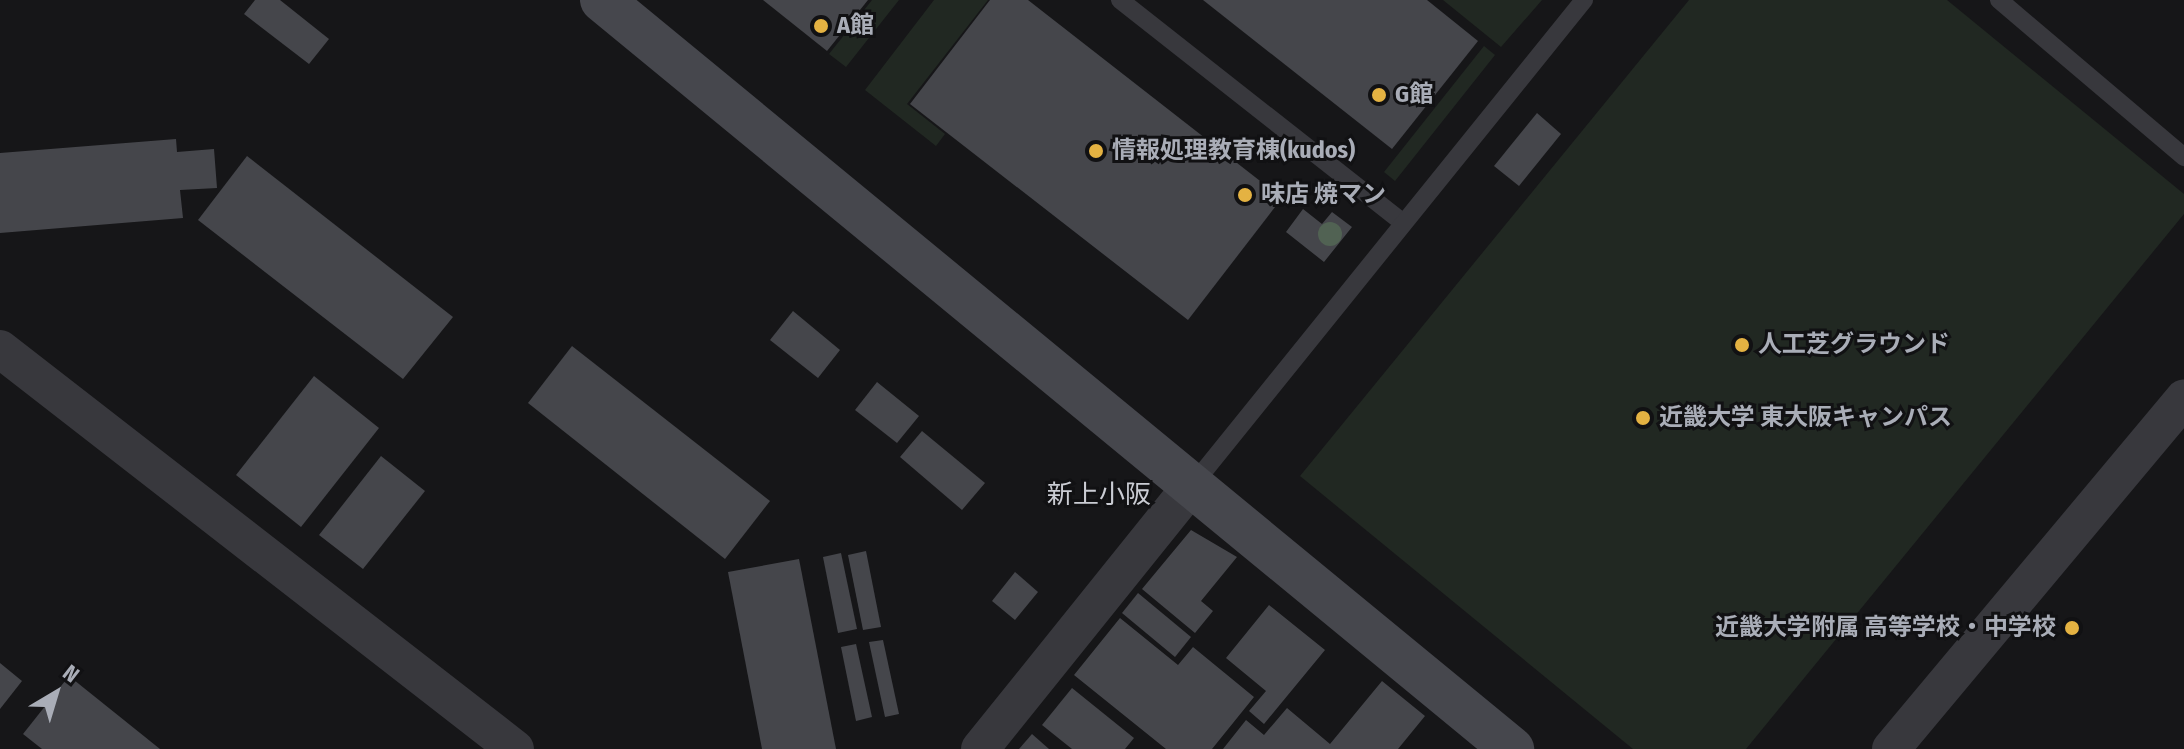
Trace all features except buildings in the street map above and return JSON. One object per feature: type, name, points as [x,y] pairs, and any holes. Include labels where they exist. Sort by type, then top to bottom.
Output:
[{"type":"street","points":[[602,0],[1512,749]]},
{"type":"street","points":[[0,349],[515,749]]},
{"type":"street","points":[[1891,749],[2184,398]]},
{"type":"street","points":[[980,749],[1191,487]]},
{"type":"lane","points":[[1120,0],[1400,220]]},
{"type":"lane","points":[[1191,487],[1400,220],[1584,0]]},
{"type":"lane","points":[[1999,0],[2184,157]]},
{"type":"shaded area","points":[[872,0],[899,0],[846,67],[829,54]]},
{"type":"shaded area","points":[[934,0],[988,0],[907,104],[945,134],[936,146],[865,90]]},
{"type":"shaded area","points":[[1443,0],[1542,0],[1501,47]]},
{"type":"shaded area","name":"人工芝グラウンド","points":[[1689,0],[1947,0],[2184,194],[2184,214],[1746,749],[1633,749],[1300,476]]},
{"type":"shaded area","points":[[1484,46],[1495,55],[1395,181],[1384,172]]},
{"type":"place","name":"A館","points":[[821,26]]},
{"type":"place","name":"G館","points":[[1379,95]]},
{"type":"place","name":"情報処理教育棟(kudos)","points":[[1096,151]]},
{"type":"place","name":"味店 焼マン","points":[[1245,195]]},
{"type":"place","name":"人工芝グラウンド","points":[[1742,345]]},
{"type":"place","name":"近畿大学 東大阪キャンパス","points":[[1643,418]]},
{"type":"place","name":"近畿大学附属 高等学校・中学校","points":[[2072,628]]},
{"type":"district","name":"新上小阪","points":[[1099,495]]}]
